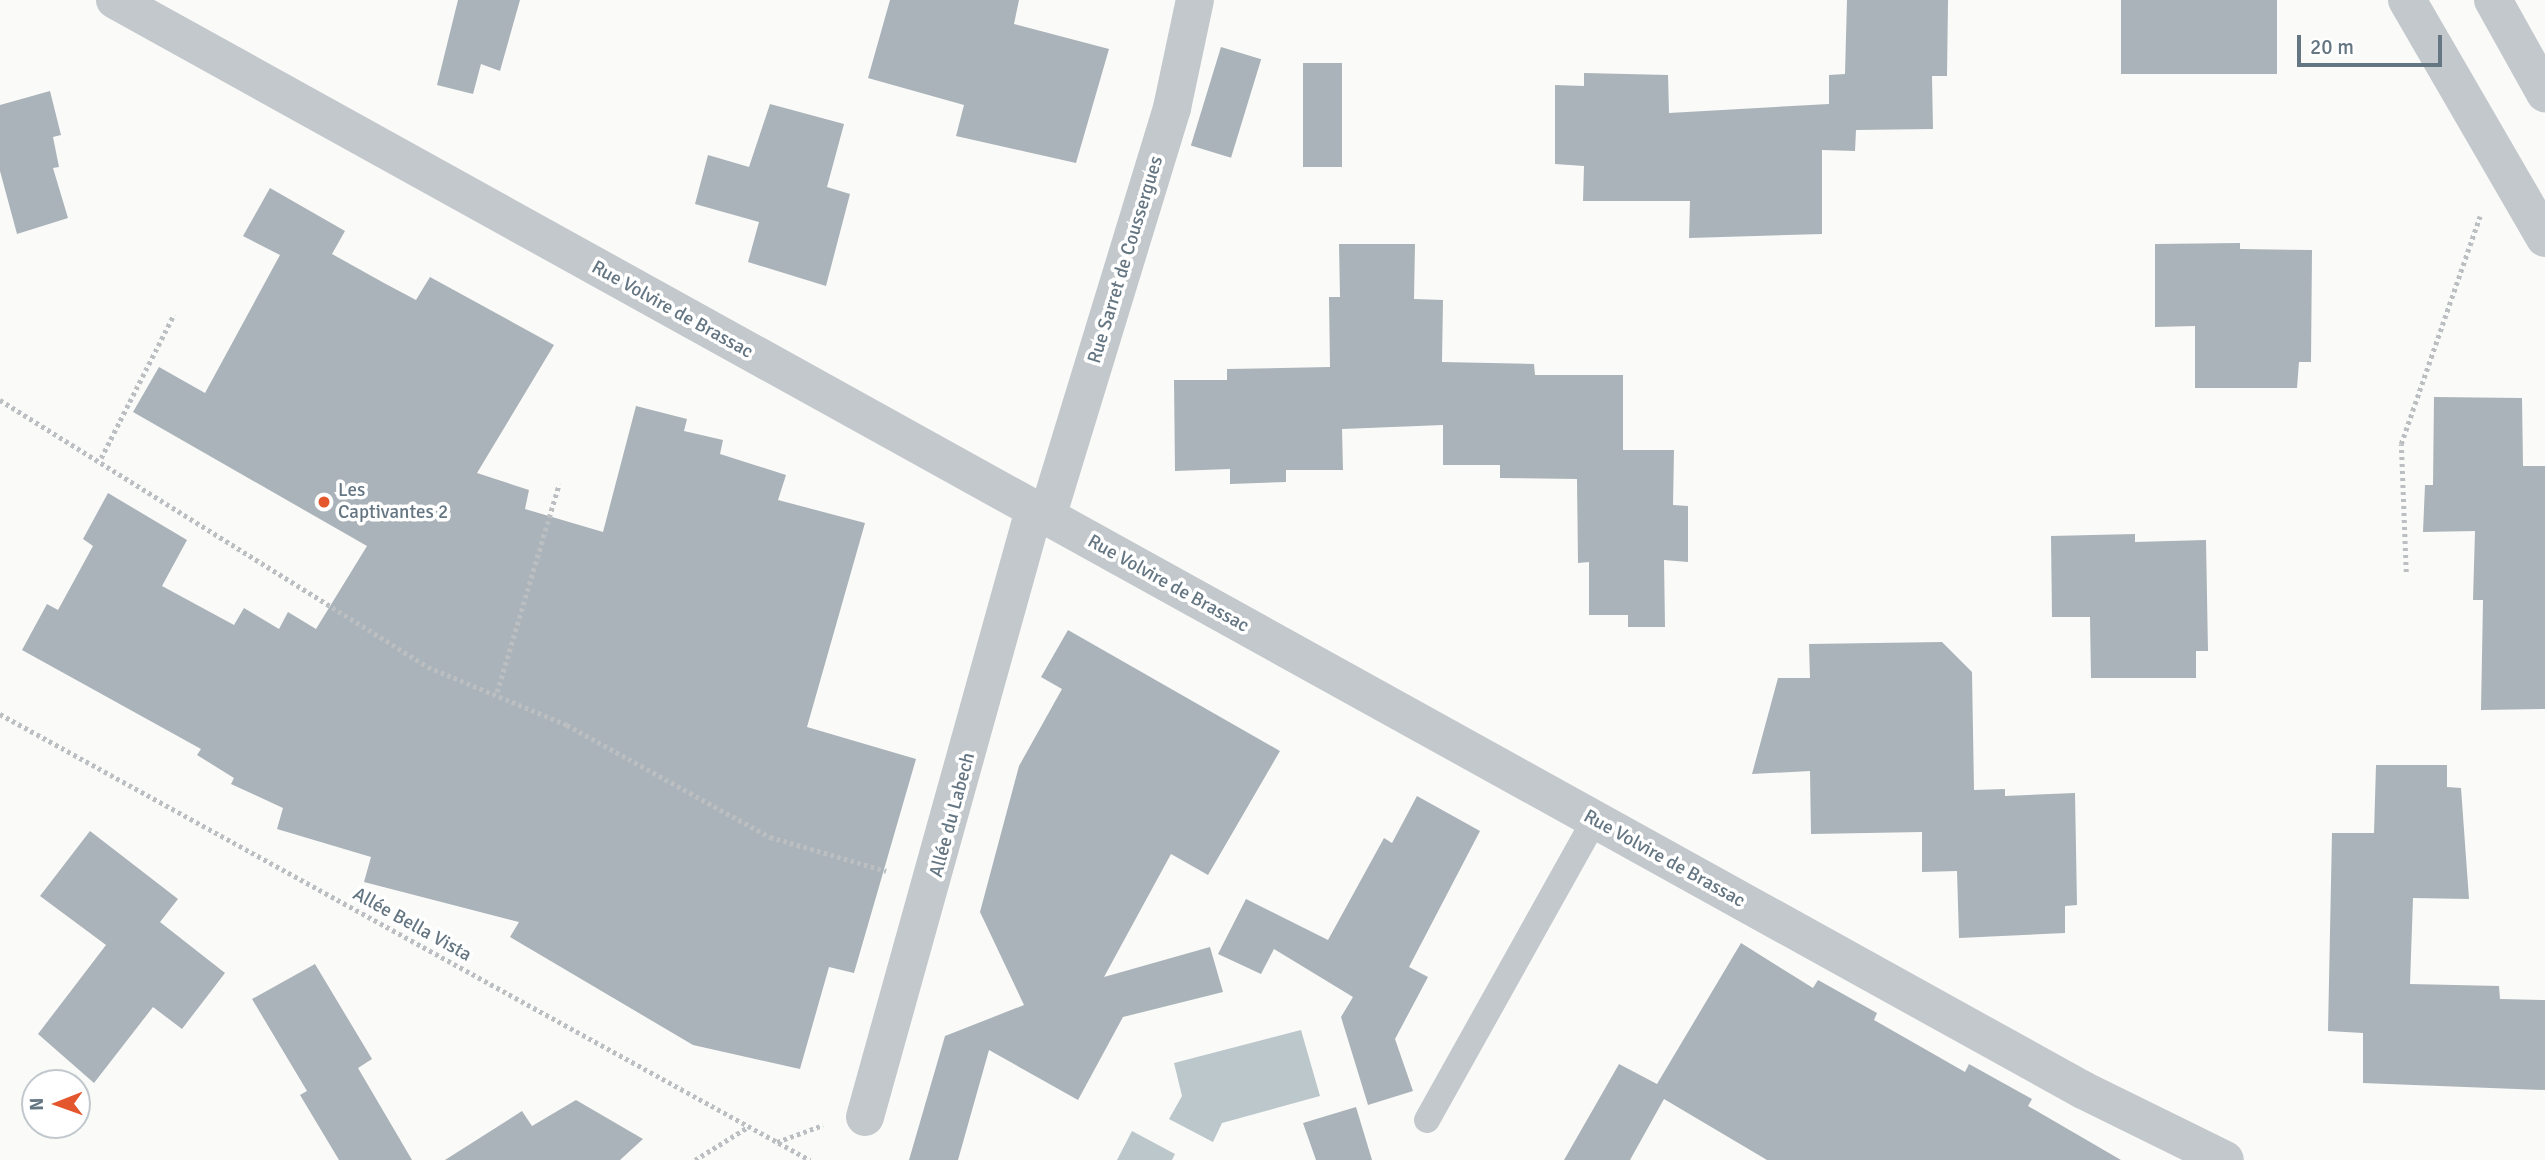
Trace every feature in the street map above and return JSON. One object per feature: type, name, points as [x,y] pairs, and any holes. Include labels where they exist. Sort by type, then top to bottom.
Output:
[{"type":"street","name":"Rue Volvire de Brassac","points":[[115,0],[2082,1090],[2225,1160]]},
{"type":"street","name":"Rue Sarret de Coussergues","points":[[1041,514],[1172,108],[1195,0]]},
{"type":"street","points":[[2407,0],[2498,162],[2545,238]]},
{"type":"street","points":[[2493,0],[2545,93]]},
{"type":"street","name":"Allée du Labech","points":[[866,1117],[1041,514]]},
{"type":"lane","points":[[1427,1121],[1595,820]]},
{"type":"path","points":[[2406,572],[2401,444],[2498,162]]},
{"type":"path","points":[[101,458],[174,314]]},
{"type":"path","points":[[0,400],[101,458],[428,667],[496,692],[770,837],[934,886]]},
{"type":"path","points":[[496,692],[559,484]]},
{"type":"path","name":"Allée Bella Vista","points":[[0,715],[810,1160]]},
{"type":"path","points":[[695,1160],[749,1126]]},
{"type":"shaded area","points":[[1301,1030],[1320,1096],[1222,1123],[1213,1142],[1169,1119],[1182,1096],[1174,1063]]},
{"type":"shaded area","points":[[1132,1131],[1175,1154],[1172,1160],[1117,1160]]},
{"type":"building","points":[[458,0],[520,0],[500,71],[481,64],[473,94],[437,85]]},
{"type":"building","points":[[890,0],[1019,0],[1014,24],[1109,49],[1076,163],[956,136],[964,105],[868,78]]},
{"type":"building","points":[[1847,0],[1948,0],[1947,76],[1932,76],[1933,129],[1856,130],[1855,151],[1822,150],[1822,234],[1689,238],[1690,201],[1583,201],[1584,166],[1555,164],[1555,85],[1584,86],[1584,73],[1668,75],[1669,113],[1829,104],[1829,75],[1845,74]]},
{"type":"building","points":[[2121,0],[2277,0],[2277,74],[2121,74]]},
{"type":"building","points":[[1221,47],[1261,59],[1231,158],[1191,145]]},
{"type":"building","points":[[1303,63],[1342,63],[1342,167],[1303,167]]},
{"type":"building","points":[[50,91],[61,135],[53,137],[59,167],[53,168],[68,218],[17,234],[0,171],[0,105]]},
{"type":"building","points":[[770,104],[844,124],[827,187],[850,194],[826,286],[748,262],[759,222],[695,204],[708,155],[749,167]]},
{"type":"building","points":[[270,188],[345,231],[332,254],[384,283],[416,300],[430,277],[554,345],[477,473],[529,490],[525,509],[603,532],[636,406],[687,419],[684,431],[723,440],[720,454],[786,475],[778,500],[865,523],[807,727],[916,759],[854,973],[829,967],[800,1069],[693,1045],[510,937],[519,922],[364,882],[371,857],[277,829],[283,808],[231,784],[234,778],[197,755],[201,749],[22,650],[47,604],[58,610],[93,546],[83,539],[108,493],[187,540],[162,586],[234,625],[244,608],[279,629],[288,612],[316,629],[367,546],[133,412],[159,367],[205,393],[280,255],[243,236]]},
{"type":"building","points":[[2240,243],[2240,249],[2312,250],[2311,362],[2299,362],[2297,388],[2195,388],[2195,326],[2155,327],[2155,244]]},
{"type":"building","points":[[1339,244],[1415,244],[1414,299],[1443,300],[1442,362],[1534,364],[1535,375],[1623,375],[1623,450],[1674,450],[1673,505],[1688,506],[1688,562],[1664,560],[1665,627],[1628,627],[1628,615],[1589,615],[1589,562],[1578,563],[1577,479],[1500,478],[1500,465],[1443,465],[1443,425],[1342,429],[1343,470],[1286,470],[1286,482],[1230,484],[1230,469],[1175,471],[1174,380],[1227,380],[1227,369],[1330,367],[1329,297],[1340,297]]},
{"type":"building","points":[[2434,397],[2522,398],[2523,466],[2545,466],[2545,709],[2481,710],[2483,600],[2473,600],[2475,531],[2423,532],[2425,485],[2433,485]]},
{"type":"building","points":[[2135,534],[2135,542],[2206,540],[2208,651],[2196,651],[2196,678],[2091,678],[2090,617],[2052,617],[2051,536]]},
{"type":"building","points":[[1068,630],[1280,751],[1208,875],[1171,854],[1104,977],[1210,947],[1223,992],[1123,1017],[1078,1100],[989,1050],[958,1160],[909,1160],[945,1036],[1024,1005],[980,912],[1019,766],[1062,689],[1041,677]]},
{"type":"building","points":[[1942,642],[1972,672],[1974,790],[2005,789],[2005,796],[2075,793],[2077,905],[2065,906],[2065,933],[1959,938],[1957,871],[1922,872],[1922,832],[1811,834],[1810,771],[1752,774],[1778,678],[1810,678],[1809,644]]},
{"type":"building","points":[[2376,765],[2447,765],[2447,787],[2461,788],[2469,899],[2413,898],[2410,984],[2499,986],[2500,999],[2545,1000],[2545,1090],[2363,1083],[2363,1033],[2328,1031],[2332,833],[2374,833]]},
{"type":"building","points":[[1417,796],[1480,831],[1409,967],[1428,977],[1395,1039],[1413,1091],[1368,1105],[1341,1017],[1353,997],[1274,949],[1261,974],[1218,954],[1246,899],[1328,940],[1384,838],[1392,843]]},
{"type":"building","points":[[90,831],[178,899],[160,922],[225,973],[182,1029],[153,1007],[94,1083],[91,1080],[91,1069],[78,1069],[38,1034],[106,945],[40,896]]},
{"type":"building","points":[[1741,943],[1813,988],[1818,980],[1877,1013],[1874,1020],[1965,1072],[1969,1064],[2032,1099],[2028,1106],[2121,1160],[1767,1160],[1664,1099],[1630,1160],[1564,1160],[1619,1064],[1657,1084]]},
{"type":"building","points":[[315,964],[372,1059],[358,1068],[412,1160],[339,1160],[300,1095],[307,1091],[252,999]]},
{"type":"building","points":[[576,1100],[643,1139],[620,1160],[445,1160],[522,1111],[532,1126]]},
{"type":"building","points":[[1356,1107],[1372,1160],[1316,1160],[1303,1123]]},
{"type":"place","name":"Les Captivantes 2","points":[[324,502]]}]
